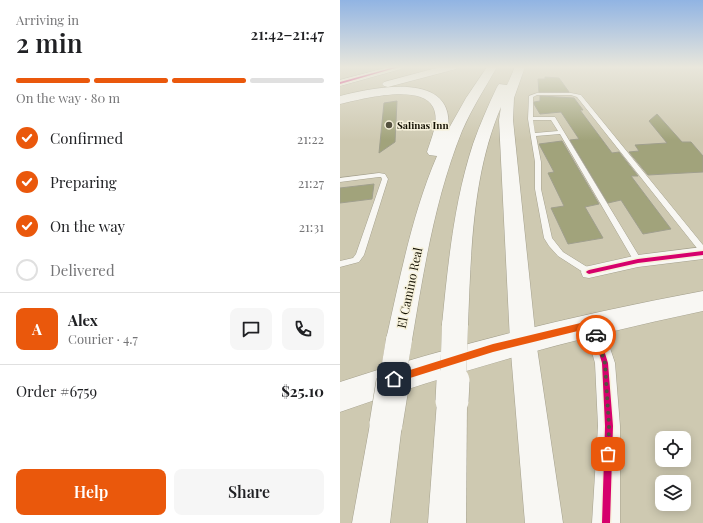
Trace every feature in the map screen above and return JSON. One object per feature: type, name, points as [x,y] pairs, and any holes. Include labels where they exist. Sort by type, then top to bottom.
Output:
[{"type":"highway","points":[[340,96],[358,91]]},
{"type":"highway","points":[[340,100],[370,92],[378,91]]},
{"type":"highway","points":[[407,91],[423,94],[432,99],[438,104],[442,116],[442,125],[431,161],[426,213]]},
{"type":"highway","name":"El Camino Real","points":[[371,523],[400,340],[426,213],[442,164],[470,100],[476,91]]},
{"type":"highway","points":[[447,523],[455,325],[466,213],[475,166],[485,130],[501,91]]},
{"type":"highway","points":[[511,91],[508,98],[506,120],[523,341],[544,523]]},
{"type":"highway","points":[[344,393],[493,348],[593,324],[703,301]]},
{"type":"street","points":[[589,272],[638,261],[703,253]]},
{"type":"street","points":[[593,324],[605,363],[609,426],[606,523]]},
{"type":"lane","points":[[589,272],[566,260],[552,245],[548,238],[538,189],[538,162],[530,119],[531,96],[537,94],[571,94],[579,96],[703,250]]},
{"type":"lane","points":[[530,119],[553,118],[638,261]]},
{"type":"lane","points":[[532,135],[562,132]]},
{"type":"lane","points":[[340,180],[379,174],[385,179],[360,255],[356,260],[340,264]]},
{"type":"building","points":[[539,91],[569,92],[539,92]]},
{"type":"building","points":[[540,96],[574,98],[583,110],[580,110],[612,153],[619,152],[638,176],[631,176],[671,229],[643,234],[621,200],[608,203],[570,140],[579,139],[561,112],[540,114],[534,102],[540,101]]},
{"type":"building","name":"Salinas Inn","points":[[397,101],[395,142],[379,153],[384,103]]},
{"type":"building","points":[[657,114],[682,142],[691,142],[703,156],[703,172],[648,175],[629,152],[639,151],[635,145],[667,143],[649,121]]},
{"type":"building","points":[[562,141],[599,204],[585,207],[603,238],[568,244],[551,208],[564,206],[548,173],[554,172],[539,144]]},
{"type":"building","points":[[374,184],[372,199],[340,203],[340,188]]},
{"type":"cycle path","points":[[589,272],[638,261],[703,253]]},
{"type":"cycle path","points":[[593,324],[605,363],[609,426],[606,523]]},
{"type":"way so far","points":[[596,335],[605,363],[609,426],[608,454]]},
{"type":"place","name":"Salinas Inn","points":[[389,125]]},
{"type":"route","points":[[394,379],[493,348],[593,324],[596,335]]}]
